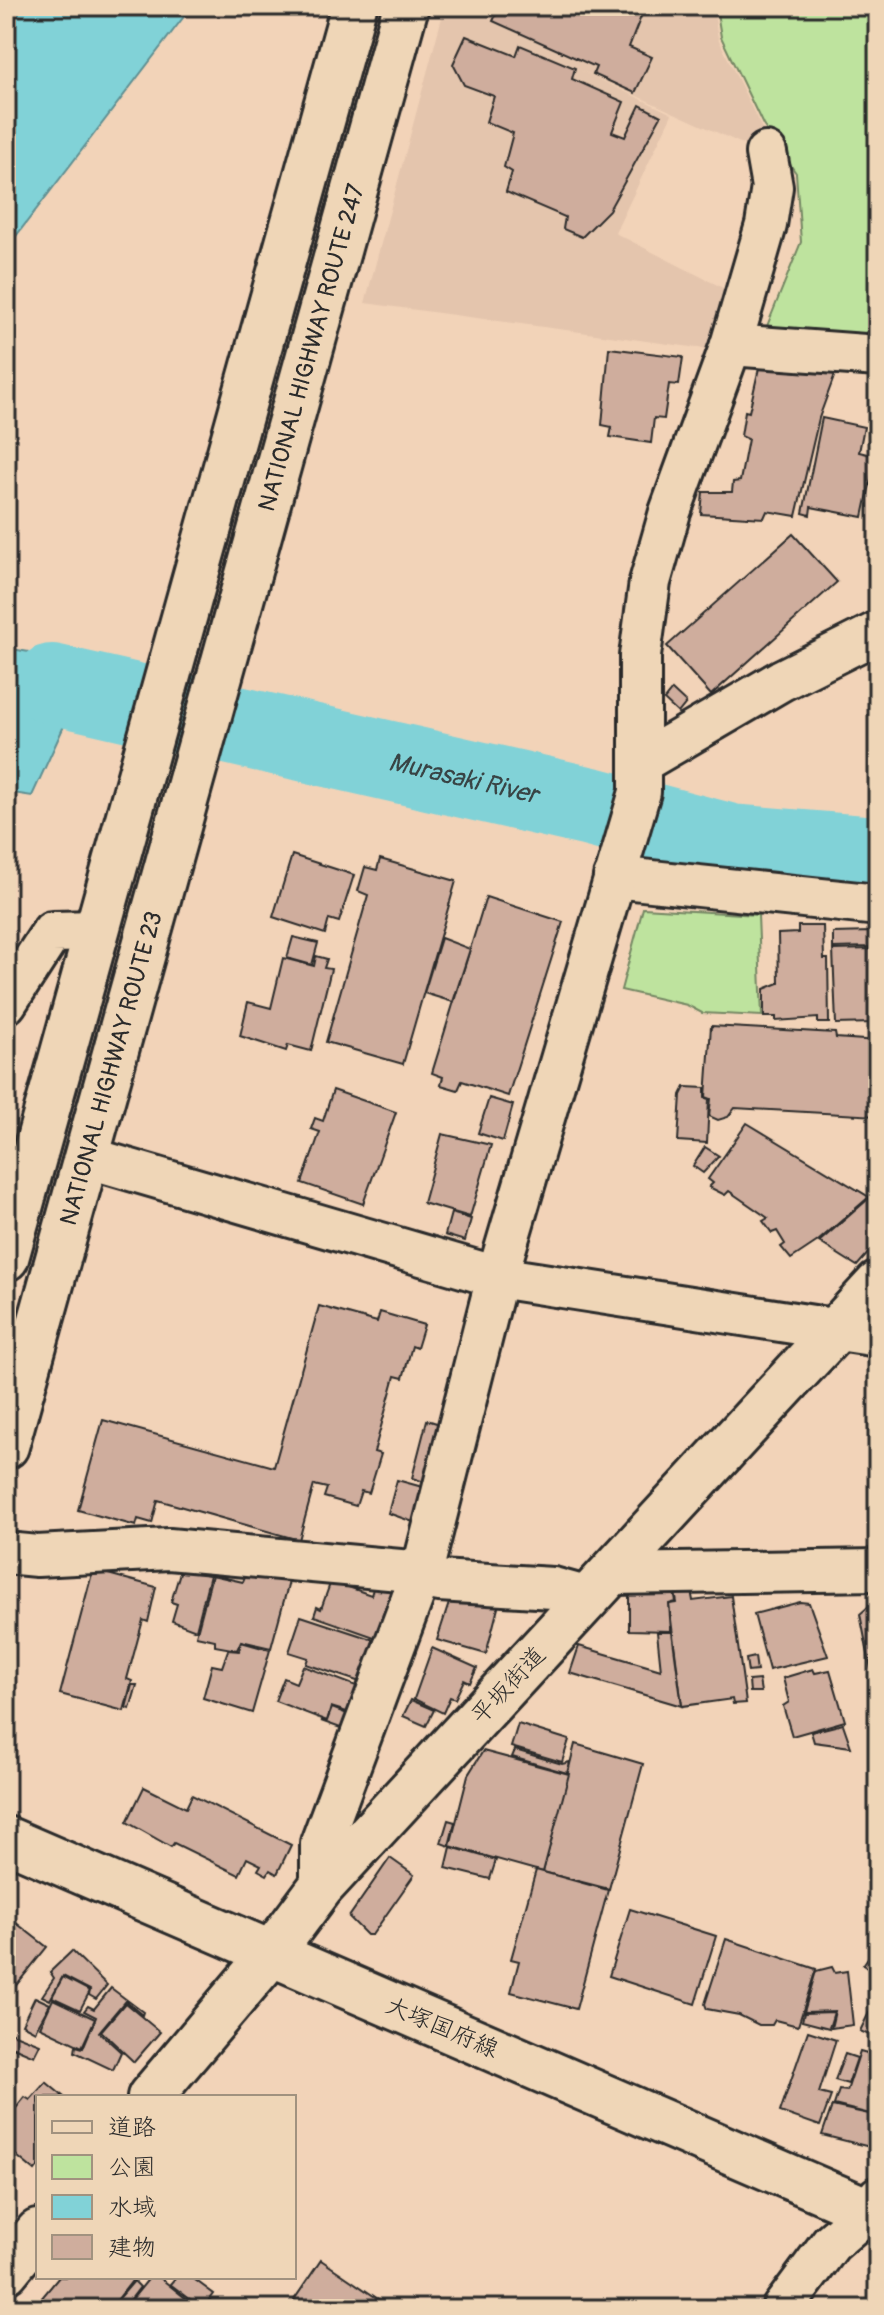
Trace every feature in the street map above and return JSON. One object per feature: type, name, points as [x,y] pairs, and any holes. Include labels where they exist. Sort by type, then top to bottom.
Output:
[{"type":"main road","name":"NATIONAL HIGHWAY ROUTE 247","points":[[167,676],[354,6]]},
{"type":"main road","name":"NATIONAL HIGHWAY ROUTE 247","points":[[214,688],[406,6]]},
{"type":"main road","name":"NATIONAL HIGHWAY ROUTE 23","points":[[6,1258],[167,676]]},
{"type":"main road","name":"NATIONAL HIGHWAY ROUTE 23","points":[[6,1446],[214,688]]},
{"type":"main road","name":"平坂街道","points":[[152,2095],[271,1954],[321,1887],[878,1284]]},
{"type":"main road","name":"大塚国府線","points":[[6,1839],[875,2208]]},
{"type":"main road","points":[[6,2271],[36,2234]]},
{"type":"street","points":[[321,1887],[321,1843],[422,1572],[497,1277],[620,861],[640,778],[640,656],[650,582],[670,512],[731,345],[768,213],[772,187],[766,153]]},
{"type":"street","points":[[731,345],[878,356]]},
{"type":"street","points":[[640,778],[782,680],[878,632]]},
{"type":"street","points":[[620,861],[878,905]]},
{"type":"street","points":[[6,1003],[52,932],[98,931]]},
{"type":"street","points":[[86,1157],[497,1277],[878,1336]]},
{"type":"street","points":[[6,1553],[37,1556],[169,1549],[422,1572],[439,1581],[553,1588],[878,1570]]},
{"type":"street","points":[[782,2309],[831,2243],[875,2208]]},
{"type":"shaded area","points":[[445,6],[713,6],[718,38],[762,129],[782,158],[749,147],[580,70],[672,114],[615,233],[731,292],[713,350],[365,303]]},
{"type":"green space","points":[[716,6],[878,6],[878,340],[765,331],[801,242],[796,173],[763,125],[721,37]]},
{"type":"green space","points":[[643,908],[758,915],[762,1016],[702,1013],[687,1005],[621,990]]},
{"type":"water","points":[[6,6],[192,6],[6,249]]},
{"type":"water","points":[[6,648],[58,657],[48,701],[69,715],[32,796],[6,792]]},
{"type":"building","points":[[500,6],[634,6],[632,10],[642,14],[629,47],[652,57],[635,93],[593,74],[596,67],[493,21]]},
{"type":"building","points":[[466,36],[516,56],[520,45],[575,68],[572,79],[624,102],[612,132],[625,137],[640,105],[661,116],[609,210],[582,237],[563,229],[565,217],[506,192],[512,172],[504,167],[513,133],[486,122],[494,96],[464,85],[453,64]]},
{"type":"building","points":[[609,348],[683,357],[679,385],[669,384],[664,419],[654,418],[651,443],[610,437],[612,427],[602,425]]},
{"type":"building","points":[[761,359],[838,366],[819,418],[796,516],[767,511],[764,518],[701,514],[703,492],[732,492],[733,482],[740,481],[748,439],[741,436],[745,411],[749,412]]},
{"type":"building","points":[[822,418],[864,427],[859,452],[876,456],[863,517],[811,507],[810,515],[803,513]]},
{"type":"building","points":[[793,534],[837,582],[711,695],[667,646]]},
{"type":"building","points":[[672,690],[686,703],[678,713],[664,700]]},
{"type":"building","points":[[292,855],[354,875],[339,922],[329,919],[325,934],[273,917]]},
{"type":"building","points":[[380,859],[456,881],[403,1064],[326,1042],[368,895],[358,891],[365,867],[377,870]]},
{"type":"building","points":[[486,897],[563,922],[508,1096],[462,1081],[458,1090],[441,1085],[443,1077],[432,1073]]},
{"type":"building","points":[[798,926],[823,926],[824,959],[828,959],[829,1023],[818,1023],[818,1018],[776,1021],[776,1017],[764,1017],[764,989],[779,983],[778,934],[798,933]]},
{"type":"building","points":[[871,932],[871,947],[833,948],[833,933]]},
{"type":"building","points":[[293,937],[318,943],[312,965],[287,958]]},
{"type":"building","points":[[441,938],[470,949],[453,1002],[424,993]]},
{"type":"building","points":[[871,949],[873,1023],[836,1024],[833,950]]},
{"type":"building","points":[[316,956],[327,959],[324,968],[331,969],[311,1051],[288,1045],[286,1051],[240,1036],[248,1002],[271,1008],[283,958],[314,966]]},
{"type":"building","points":[[711,1026],[835,1033],[836,1038],[878,1041],[877,1116],[735,1108],[728,1117],[718,1120],[709,1116],[711,1099],[706,1097]]},
{"type":"building","points":[[685,1087],[705,1088],[705,1098],[709,1099],[707,1143],[678,1141],[681,1095]]},
{"type":"building","points":[[333,1090],[396,1112],[363,1204],[302,1183],[320,1132],[311,1129],[315,1118],[323,1121]]},
{"type":"building","points":[[489,1098],[513,1105],[503,1141],[478,1133]]},
{"type":"building","points":[[747,1123],[869,1197],[818,1241],[791,1259],[781,1247],[785,1244],[777,1231],[772,1233],[763,1221],[768,1218],[729,1191],[725,1195],[709,1187],[713,1183],[708,1179]]},
{"type":"building","points":[[442,1134],[491,1145],[470,1217],[423,1203]]},
{"type":"building","points":[[705,1147],[719,1156],[703,1173],[693,1166]]},
{"type":"building","points":[[874,1194],[878,1197],[878,1242],[857,1266],[819,1242]]},
{"type":"building","points":[[451,1213],[471,1219],[465,1241],[445,1235]]},
{"type":"building","points":[[319,1306],[377,1322],[380,1312],[424,1325],[417,1348],[412,1346],[403,1378],[395,1376],[374,1452],[381,1454],[369,1493],[361,1491],[356,1506],[324,1497],[327,1488],[314,1485],[299,1540],[158,1500],[152,1523],[138,1519],[136,1526],[78,1510],[103,1420],[274,1467]]},
{"type":"building","points":[[427,1420],[443,1425],[428,1483],[412,1478]]},
{"type":"building","points":[[397,1480],[426,1488],[416,1523],[388,1513]]},
{"type":"building","points":[[181,1569],[210,1575],[196,1630],[172,1621],[177,1604],[171,1602]]},
{"type":"building","points":[[93,1570],[156,1587],[148,1622],[143,1620],[127,1679],[132,1681],[124,1711],[60,1694]]},
{"type":"building","points":[[247,1573],[290,1578],[271,1648],[241,1641],[237,1650],[215,1646],[215,1640],[196,1636],[212,1575],[243,1582]]},
{"type":"building","points":[[331,1581],[371,1595],[374,1586],[394,1593],[377,1638],[314,1616],[317,1607],[321,1609]]},
{"type":"building","points":[[691,1590],[693,1601],[731,1596],[746,1703],[733,1704],[732,1699],[682,1706],[669,1604],[677,1603],[675,1592]]},
{"type":"building","points":[[629,1591],[674,1592],[676,1602],[669,1604],[671,1631],[629,1630]]},
{"type":"building","points":[[878,1598],[876,1672],[871,1669],[860,1614]]},
{"type":"building","points":[[450,1600],[500,1600],[486,1654],[437,1640]]},
{"type":"building","points":[[800,1602],[809,1603],[828,1656],[769,1670],[754,1614]]},
{"type":"building","points":[[301,1616],[374,1640],[360,1682],[306,1664],[308,1658],[289,1652]]},
{"type":"building","points":[[657,1632],[672,1632],[682,1706],[570,1673],[579,1646],[661,1670]]},
{"type":"building","points":[[241,1642],[270,1650],[252,1713],[203,1698],[212,1665],[222,1667],[228,1650],[239,1651]]},
{"type":"building","points":[[432,1648],[477,1668],[470,1683],[464,1680],[455,1699],[450,1697],[443,1713],[414,1699]]},
{"type":"building","points":[[755,1657],[757,1671],[748,1672],[746,1659]]},
{"type":"building","points":[[303,1666],[359,1687],[350,1713],[331,1707],[327,1721],[275,1701],[284,1678],[296,1683]]},
{"type":"building","points":[[813,1669],[815,1673],[830,1670],[845,1721],[792,1736],[783,1706],[789,1702],[783,1678]]},
{"type":"building","points":[[759,1680],[761,1692],[750,1692],[749,1681]]},
{"type":"building","points":[[132,1685],[137,1685],[130,1709],[126,1708]]},
{"type":"building","points":[[411,1700],[434,1710],[426,1726],[403,1716]]},
{"type":"building","points":[[332,1708],[350,1715],[346,1730],[321,1721],[327,1721]]},
{"type":"building","points":[[518,1724],[569,1740],[562,1762],[511,1747]]},
{"type":"building","points":[[843,1724],[851,1747],[814,1742],[811,1732]]},
{"type":"building","points":[[575,1744],[643,1764],[609,1889],[543,1872]]},
{"type":"building","points":[[515,1750],[562,1764],[570,1762],[567,1773],[512,1757]]},
{"type":"building","points":[[483,1751],[569,1774],[543,1872],[450,1846],[468,1775]]},
{"type":"building","points":[[144,1787],[186,1808],[192,1795],[291,1845],[277,1874],[270,1870],[267,1875],[258,1870],[261,1865],[247,1858],[239,1875],[174,1843],[171,1847],[127,1822]]},
{"type":"building","points":[[448,1820],[455,1822],[449,1846],[441,1843]]},
{"type":"building","points":[[451,1847],[496,1860],[490,1879],[446,1868]]},
{"type":"building","points":[[390,1858],[414,1875],[372,1935],[367,1935],[349,1917]]},
{"type":"building","points":[[536,1870],[608,1890],[576,2009],[511,1992],[519,1961],[511,1959]]},
{"type":"building","points":[[630,1909],[716,1936],[695,2004],[609,1976]]},
{"type":"building","points":[[6,1915],[47,1947],[6,1998]]},
{"type":"building","points":[[726,1939],[816,1969],[798,2026],[775,2020],[772,2025],[759,2025],[739,2015],[707,2009],[705,2004]]},
{"type":"building","points":[[878,1943],[878,1976],[863,1965]]},
{"type":"building","points":[[72,1951],[107,1985],[96,1999],[89,1995],[90,1990],[63,1976],[50,2000],[42,1996],[54,1978],[50,1972]]},
{"type":"building","points":[[832,1967],[835,1973],[847,1971],[853,2025],[831,2028],[835,2011],[804,2012],[816,1971]]},
{"type":"building","points":[[63,1977],[90,1991],[80,2010],[52,1997]]},
{"type":"building","points":[[111,1988],[143,2012],[142,2015],[125,2001],[99,2032],[121,2052],[113,2070],[75,2052],[76,2046],[83,2048],[96,2017],[84,2011],[88,2006],[94,2009]]},
{"type":"building","points":[[878,1994],[878,2039],[860,2031]]},
{"type":"building","points":[[35,1997],[50,2004],[35,2031],[22,2024]]},
{"type":"building","points":[[53,1999],[95,2019],[82,2047],[40,2027]]},
{"type":"building","points":[[125,2003],[160,2032],[134,2062],[101,2031]]},
{"type":"building","points":[[834,2012],[829,2028],[802,2021],[804,2013]]},
{"type":"building","points":[[7,2031],[40,2044],[34,2056],[6,2044]]},
{"type":"building","points":[[808,2031],[836,2040],[819,2093],[831,2096],[820,2126],[780,2112]]},
{"type":"building","points":[[860,2051],[878,2056],[878,2116],[834,2105],[839,2090],[847,2091]]},
{"type":"building","points":[[845,2054],[857,2058],[848,2084],[835,2080]]},
{"type":"building","points":[[46,2082],[62,2095],[36,2095],[35,2171],[6,2147],[6,2130],[12,2123],[7,2119],[25,2097],[30,2100]]},
{"type":"building","points":[[832,2106],[878,2116],[878,2149],[822,2135]]},
{"type":"building","points":[[321,2260],[384,2303],[380,2309],[303,2309],[305,2306],[294,2300]]},
{"type":"building","points":[[57,2279],[133,2279],[110,2309],[39,2309],[35,2306]]},
{"type":"building","points":[[148,2279],[162,2279],[199,2309],[124,2309]]},
{"type":"building","points":[[174,2279],[194,2279],[214,2294],[203,2309],[170,2284]]},
{"type":"building","points":[[134,2281],[140,2287],[124,2308],[116,2302]]},
{"type":"waterway","name":"Murasaki River","points":[[52,684],[591,807],[731,844],[878,856]]}]
